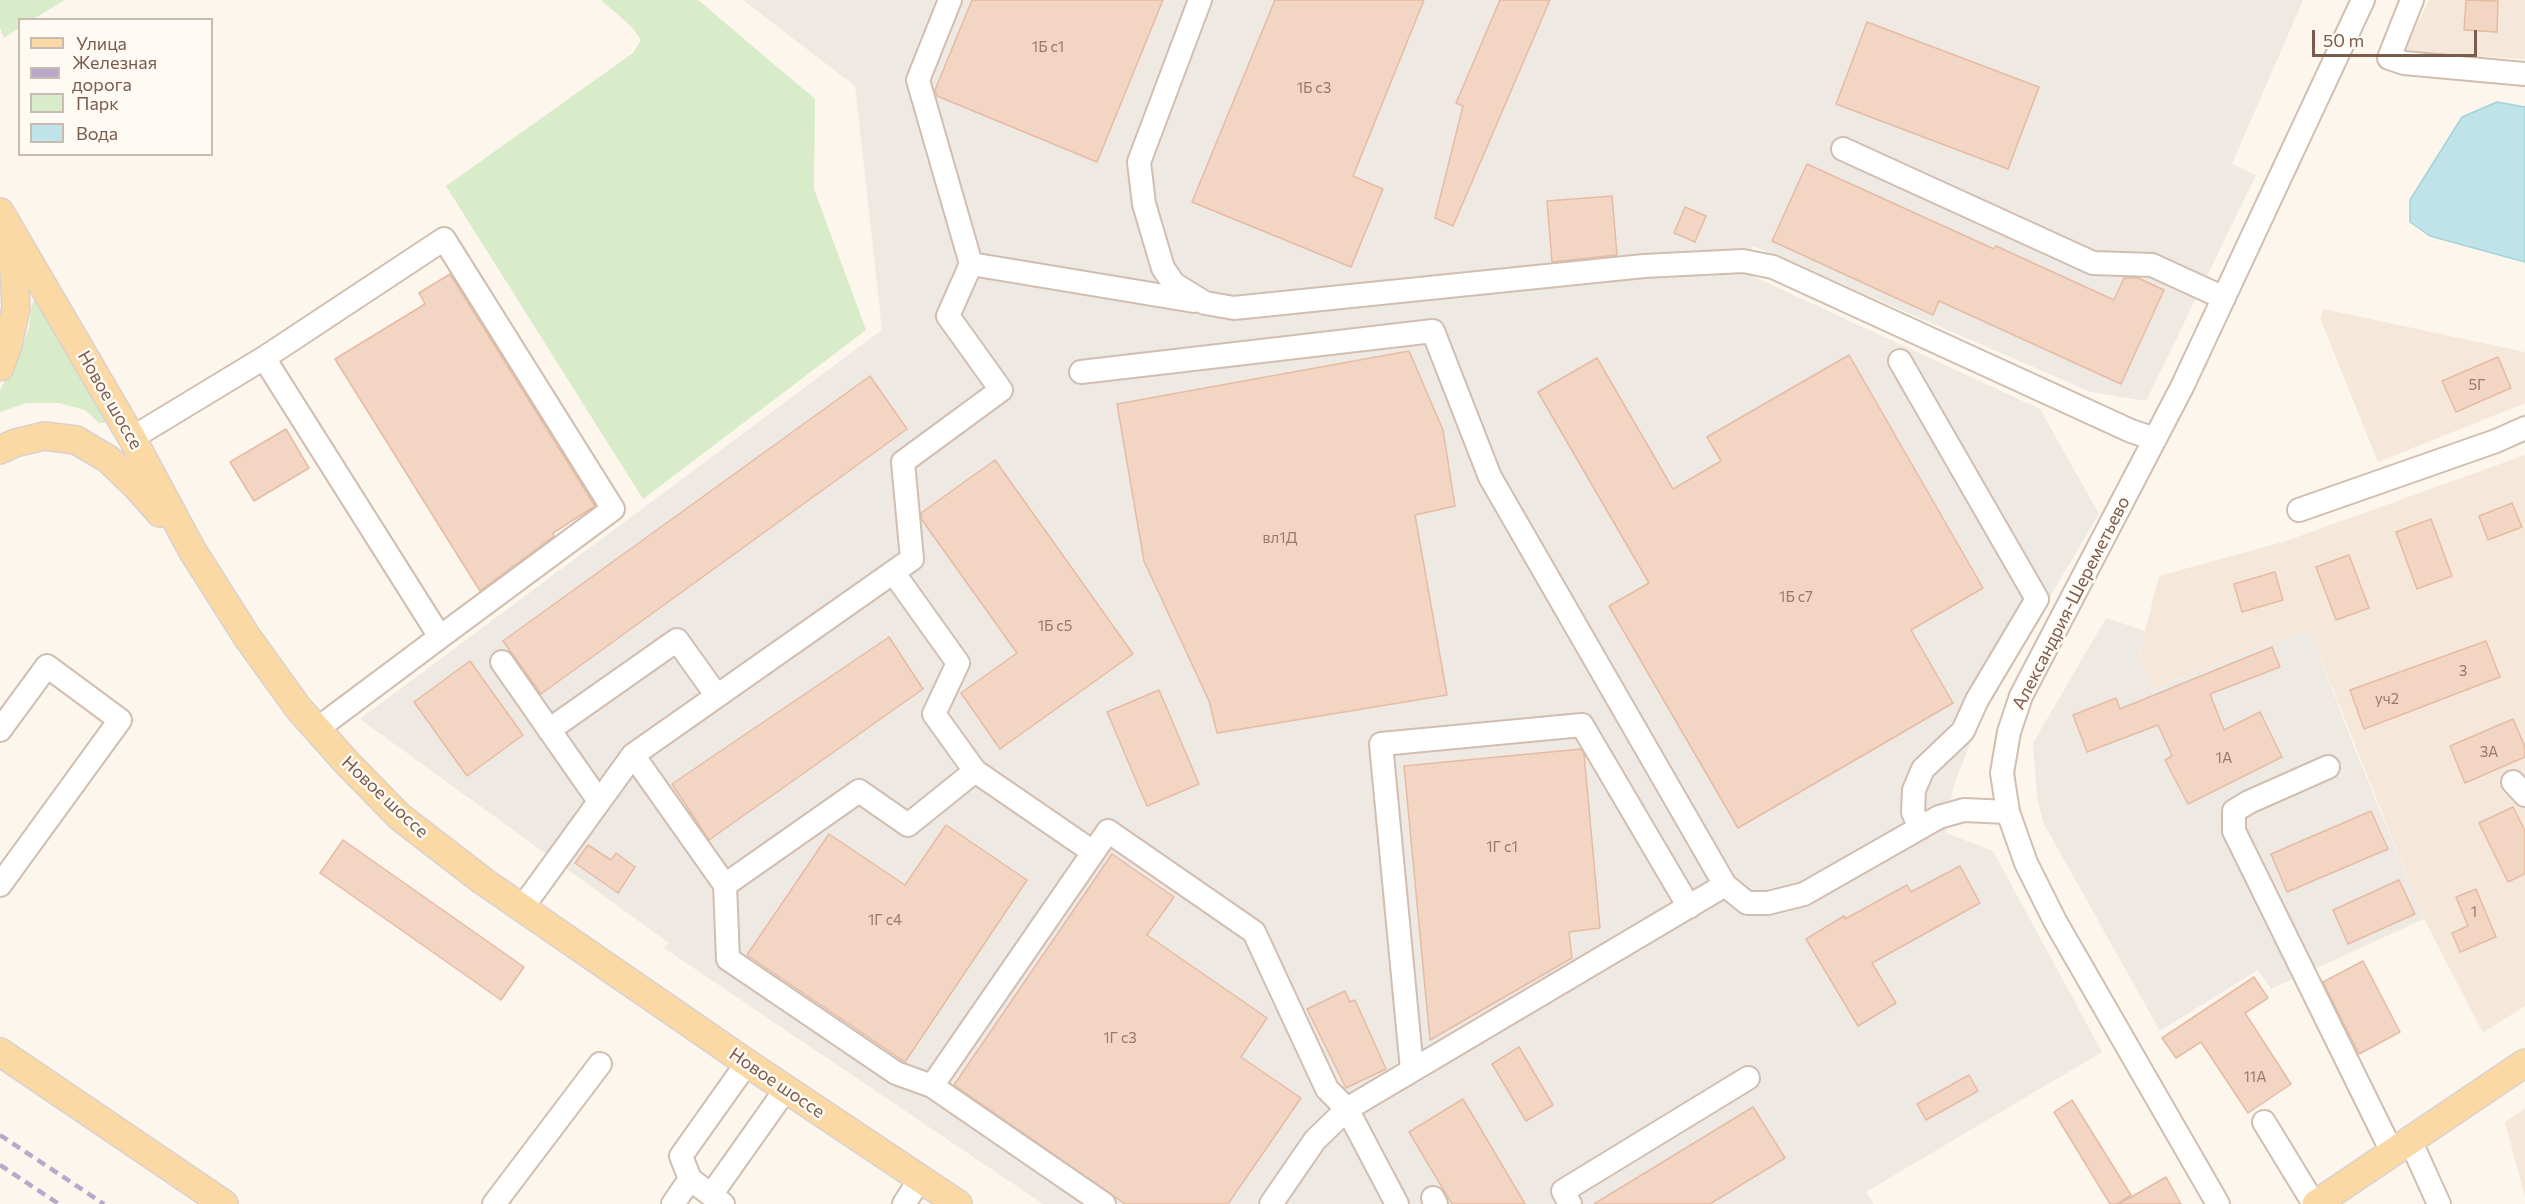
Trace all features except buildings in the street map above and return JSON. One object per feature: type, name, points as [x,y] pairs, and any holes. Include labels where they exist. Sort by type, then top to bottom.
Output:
[{"type":"main road","name":"Новое шоссе","points":[[0,212],[132,438],[192,550],[247,637],[299,709],[348,764],[400,817],[483,881],[747,1063],[958,1204]]},
{"type":"main road","points":[[0,227],[14,269],[16,308],[8,345],[0,367]]},
{"type":"main road","points":[[0,450],[15,443],[44,436],[76,440],[108,459],[138,488],[192,550]]},
{"type":"main road","points":[[0,1052],[224,1204]]},
{"type":"main road","points":[[2315,1204],[2525,1063]]},
{"type":"street","points":[[522,908],[633,755],[912,559],[903,462],[1001,390],[948,316],[971,264],[918,80],[950,0]]},
{"type":"street","points":[[1200,0],[1139,162],[1144,204],[1163,268],[1174,284],[1205,303]]},
{"type":"street","name":"Александрия-Шереметьево","points":[[2218,1204],[2055,921],[2026,863],[2008,812],[2002,773],[2009,732],[2021,696],[2155,439],[2224,298],[2363,0]]},
{"type":"street","points":[[2412,0],[2389,58],[2404,63],[2525,74]]},
{"type":"street","points":[[1843,149],[2094,263],[2152,265],[2224,298]]},
{"type":"street","points":[[132,438],[264,358],[444,239],[613,509],[317,729]]},
{"type":"street","points":[[971,264],[1155,297],[1234,308],[1644,266],[1743,261],[1773,267],[2155,439]]},
{"type":"street","points":[[1081,372],[1433,331],[1490,477],[1725,885],[1747,903],[1768,903],[1804,894],[1939,817],[1964,810],[2008,812]]},
{"type":"street","points":[[264,358],[440,637]]},
{"type":"street","points":[[1900,361],[2037,599],[1977,700],[1963,731],[1923,769],[1914,790],[1913,812],[1920,828]]},
{"type":"street","points":[[2299,510],[2496,441],[2525,428]]},
{"type":"street","points":[[893,572],[958,663],[934,714],[975,771],[1093,852]]},
{"type":"street","points":[[549,730],[677,640],[717,696]]},
{"type":"street","points":[[502,662],[599,801]]},
{"type":"street","points":[[0,730],[47,666],[120,720],[0,885]]},
{"type":"street","points":[[1412,1070],[1381,744],[1582,725],[1689,907]]},
{"type":"street","points":[[633,755],[725,885],[728,959],[896,1073],[932,1086],[1104,1204]]},
{"type":"street","points":[[2328,767],[2242,806],[2235,811],[2234,831],[2401,1146],[2439,1204]]},
{"type":"street","points":[[725,885],[859,791],[908,825],[975,771]]},
{"type":"street","points":[[932,1086],[1107,831],[1254,932],[1327,1089],[1347,1109],[1397,1204]]},
{"type":"street","points":[[1271,1204],[1315,1140],[1347,1109],[1725,885]]},
{"type":"street","points":[[747,1063],[681,1156],[690,1179],[717,1199],[786,1089]]},
{"type":"street","points":[[494,1204],[600,1064]]},
{"type":"street","points":[[1570,1204],[1563,1191],[1748,1078]]},
{"type":"street","points":[[2264,1122],[2315,1204]]},
{"type":"street","points":[[673,1204],[690,1179]]},
{"type":"street","points":[[904,1204],[920,1179]]},
{"type":"shaded area","points":[[743,0],[2303,0],[2232,164],[2256,175],[2146,401],[2091,392],[1753,246],[1744,272],[2040,409],[2099,514],[1985,706],[1953,787],[1946,833],[1993,851],[2102,1052],[1866,1192],[1874,1204],[1043,1204],[664,948],[669,943],[360,719],[882,330],[855,86]]},
{"type":"shaded area","points":[[2429,0],[2525,0],[2525,59],[2404,53]]},
{"type":"shaded area","points":[[2324,309],[2525,352],[2525,403],[2378,462],[2320,318]]},
{"type":"shaded area","points":[[2525,455],[2525,1006],[2483,1033],[2424,919],[2309,629],[2150,690],[2139,655],[2159,576],[2286,541]]},
{"type":"shaded area","points":[[2106,618],[2145,631],[2139,655],[2151,690],[2309,629],[2424,919],[2271,989],[2258,970],[2160,1031],[2044,824],[2037,798],[2033,743]]},
{"type":"shaded area","points":[[2525,1109],[2525,1197],[2505,1122]]},
{"type":"green space","points":[[0,0],[65,0],[35,18],[18,18],[18,29],[4,38],[0,28]]},
{"type":"green space","points":[[601,0],[698,0],[815,99],[814,189],[866,330],[643,499],[446,186],[633,53],[641,40],[632,27]]},
{"type":"green space","points":[[36,298],[107,420],[105,423],[99,423],[85,410],[58,403],[26,403],[0,412],[0,390],[21,351],[29,327],[32,304]]},
{"type":"water","points":[[2497,102],[2525,107],[2525,262],[2430,236],[2410,222],[2410,200],[2462,117]]},
{"type":"railway","points":[[0,1135],[104,1204]]},
{"type":"railway","points":[[0,1165],[59,1204]]}]
